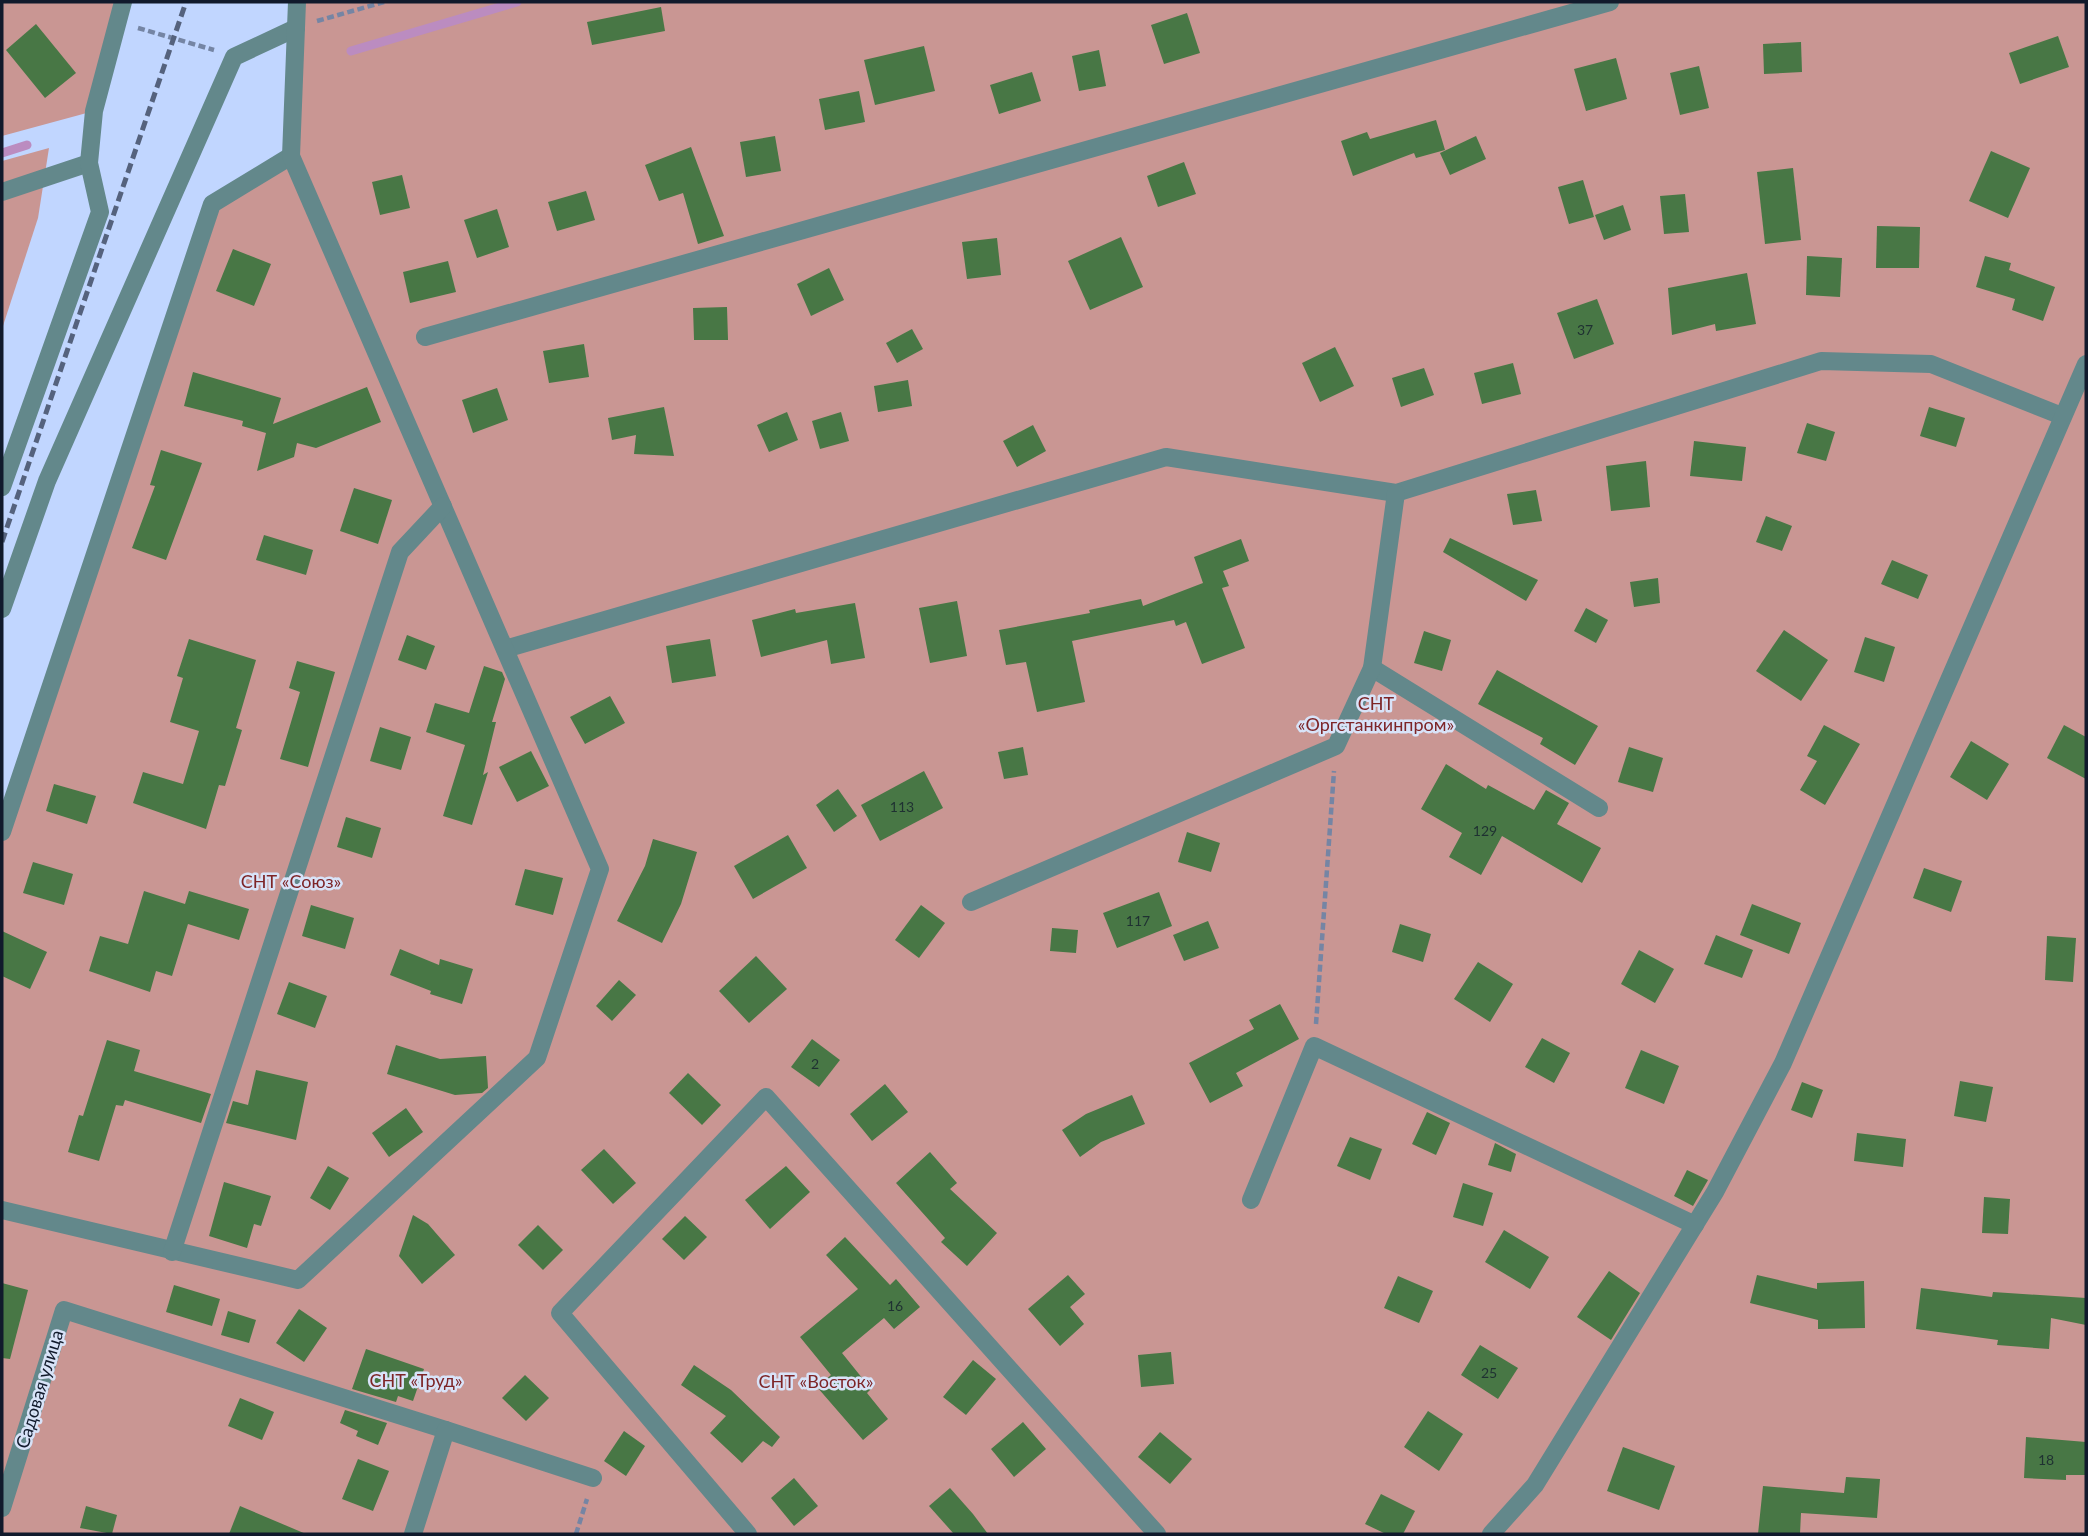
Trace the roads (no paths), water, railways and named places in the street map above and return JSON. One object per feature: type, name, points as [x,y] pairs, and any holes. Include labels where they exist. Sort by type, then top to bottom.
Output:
[{"type":"street","points":[[2,487],[100,212],[89,163],[94,111],[123,2]]},
{"type":"street","points":[[2,1210],[298,1280],[537,1058],[600,869],[290,156],[297,2]]},
{"type":"street","points":[[425,337],[1610,2]]},
{"type":"street","points":[[2,609],[47,481],[234,57],[296,28]]},
{"type":"street","points":[[2,832],[212,204],[290,156]]},
{"type":"street","points":[[2,192],[89,163]]},
{"type":"street","points":[[505,649],[1166,457],[1395,493],[1821,361],[1931,364],[2062,416]]},
{"type":"street","points":[[1491,1534],[1535,1485],[1695,1225],[1783,1063],[2086,364]]},
{"type":"street","points":[[971,902],[1336,746],[1372,668],[1395,493]]},
{"type":"street","points":[[172,1252],[400,552],[443,506]]},
{"type":"street","points":[[1372,668],[1599,807]]},
{"type":"street","points":[[1251,1200],[1314,1046],[1695,1225]]},
{"type":"street","points":[[747,1534],[560,1313],[766,1097],[1157,1534]]},
{"type":"street","name":"Садовая улица","points":[[2,1508],[64,1310],[446,1430]]},
{"type":"street","points":[[413,1534],[446,1430],[593,1478]]},
{"type":"waterway","points":[[351,51],[517,2]]},
{"type":"waterway","points":[[2,153],[27,145]]},
{"type":"railway","points":[[2,542],[186,2]]},
{"type":"park label","name":"СНТ «Оргстанкинпром»","points":[[1376,713]]},
{"type":"park label","name":"СНТ «Союз»","points":[[291,881]]},
{"type":"park label","name":"СНТ «Труд»","points":[[416,1380]]},
{"type":"park label","name":"СНТ «Восток»","points":[[816,1381]]}]
